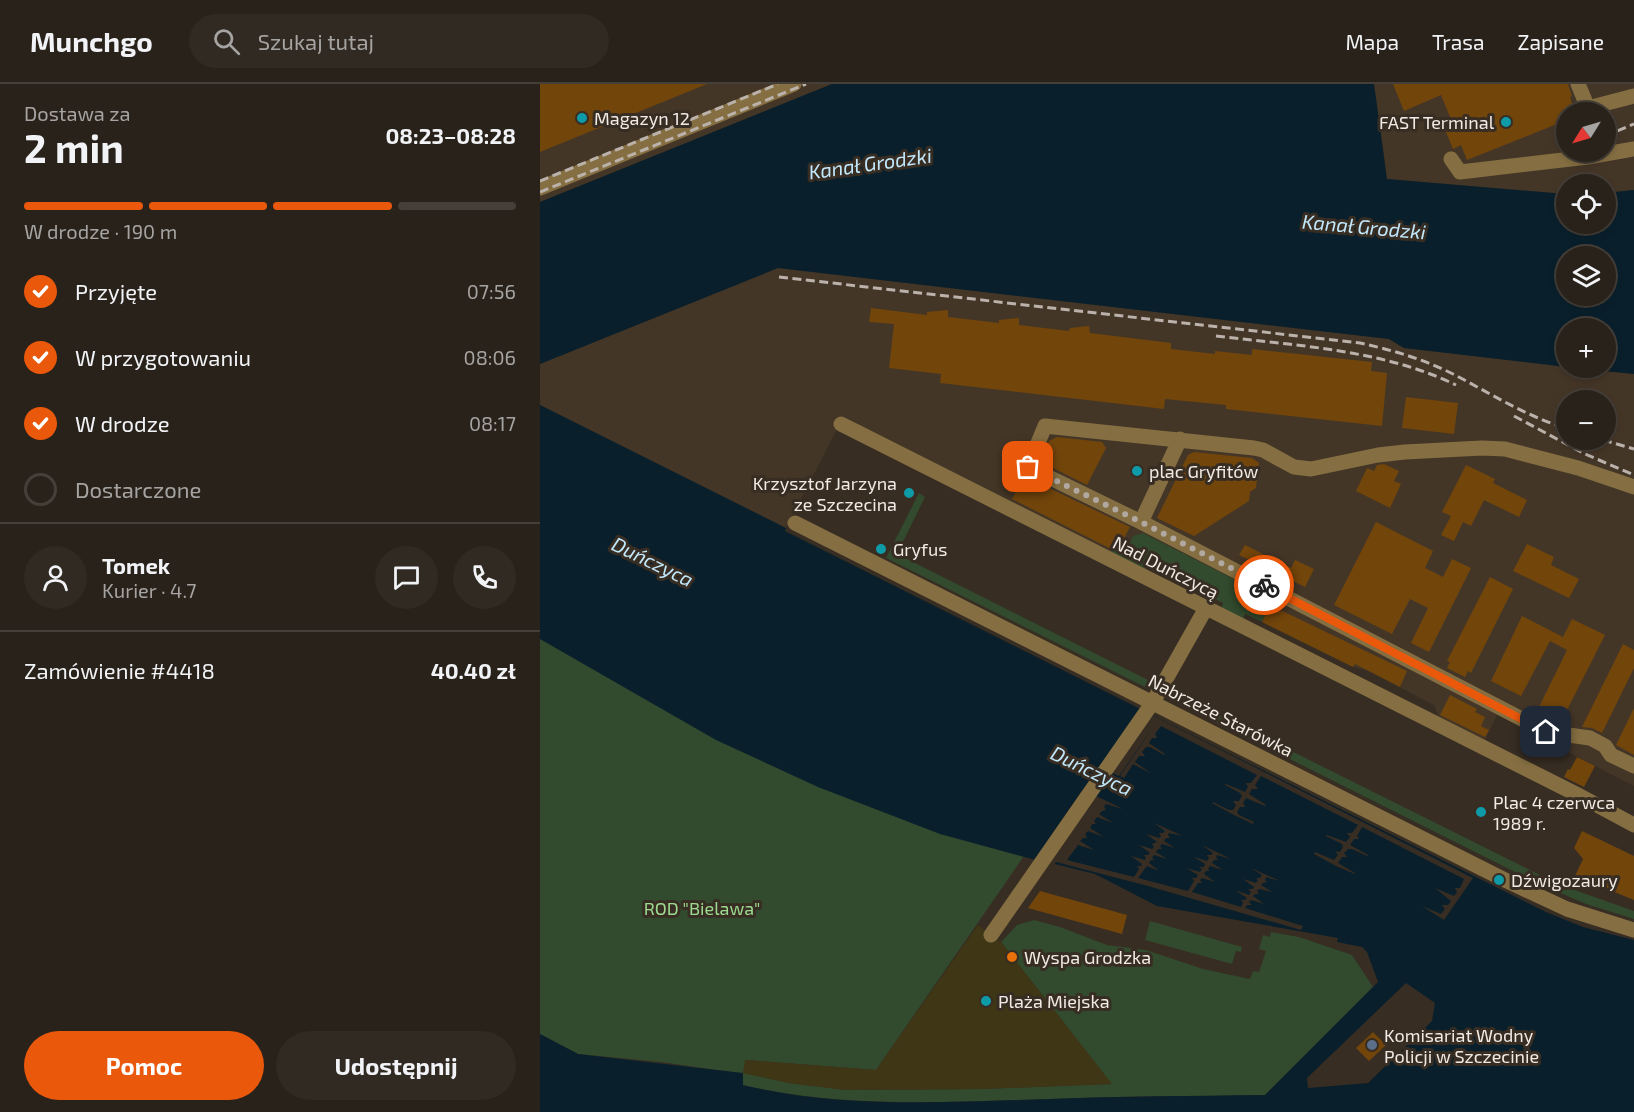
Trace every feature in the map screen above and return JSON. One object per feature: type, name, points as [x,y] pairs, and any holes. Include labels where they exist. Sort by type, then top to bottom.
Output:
[{"type":"street","points":[[540,188],[794,84]]},
{"type":"street","points":[[1578,84],[1588,108],[1634,96]]},
{"type":"street","points":[[1451,159],[1460,172],[1588,157],[1634,149]]},
{"type":"street","name":"Nad Duńczycą","points":[[841,424],[1634,825]]},
{"type":"street","points":[[1634,487],[1578,468],[1505,449],[1462,449],[1387,454],[1311,470],[1294,466],[1263,450],[1254,448],[1046,426],[1028,467],[1141,522],[1546,732],[1590,738],[1605,746],[1611,755],[1634,766]]},
{"type":"street","points":[[1141,522],[1180,439]]},
{"type":"street","name":"Nabrzeże Starówka","points":[[795,523],[1039,651],[1507,881],[1567,909],[1634,930]]},
{"type":"street","points":[[991,935],[1150,706],[1206,608]]},
{"type":"shaded area","points":[[540,84],[832,84],[540,202]]},
{"type":"shaded area","points":[[1374,84],[1634,84],[1634,190],[1616,192],[1616,174],[1556,174],[1556,193],[1387,179]]},
{"type":"shaded area","points":[[778,268],[1389,339],[1404,348],[1556,365],[1556,378],[1616,378],[1616,372],[1634,374],[1634,786],[1497,715],[1485,740],[1439,717],[1434,705],[1366,670],[1353,667],[1262,622],[1269,597],[1143,533],[1133,536],[1125,553],[1111,554],[961,485],[844,416],[786,528],[540,405],[540,364]]},
{"type":"green space","points":[[919,493],[925,497],[897,554],[1156,684],[1153,691],[886,558]]},
{"type":"green space","points":[[1143,533],[1269,597],[1270,605],[1262,622],[1245,614],[1243,619],[1221,609],[1223,603],[1150,566],[1144,570],[1111,554],[1112,550],[1125,553],[1133,536]]},
{"type":"green space","name":"ROD \"Bielawa\"","points":[[540,631],[1003,851],[1024,856],[876,1070],[746,1060],[744,1073],[789,1083],[846,1090],[982,1089],[1111,1084],[1001,942],[1017,925],[1034,920],[1060,927],[1107,945],[1146,950],[1203,969],[1250,979],[1253,971],[1259,972],[1266,951],[1259,949],[1263,935],[1270,937],[1271,932],[1299,937],[1352,955],[1373,987],[1265,1095],[935,1102],[857,1101],[780,1093],[742,1085],[743,1074],[661,1062],[578,1054],[540,1034]]},
{"type":"green space","points":[[1167,689],[1540,875],[1634,911],[1634,919],[1586,904],[1537,883],[1164,696]]},
{"type":"green space","points":[[1150,921],[1242,947],[1241,952],[1236,951],[1232,964],[1145,940]]},
{"type":"sand","name":"Plaża Miejska","points":[[978,925],[1001,942],[1112,1084],[982,1089],[846,1090],[789,1083],[743,1073],[745,1060],[876,1070]]},
{"type":"water","name":"Kanał Grodzki","points":[[832,84],[1374,84],[1387,179],[1556,193],[1556,234],[1616,234],[1616,192],[1634,190],[1634,374],[1616,372],[1616,318],[1556,318],[1556,366],[1404,348],[1389,339],[778,268],[540,364],[540,202]]},
{"type":"water","name":"Duńczyca","points":[[540,405],[786,528],[785,531],[1546,912],[1583,927],[1634,940],[1634,1112],[540,1112],[540,1034],[578,1054],[743,1073],[743,1085],[819,1098],[935,1102],[1265,1095],[1378,982],[1367,952],[1362,947],[1337,942],[1338,938],[1157,906],[1095,874],[940,834],[818,787],[716,740],[540,639]],"holes":[[[1406,983],[1435,1003],[1432,1021],[1368,1083],[1308,1088],[1307,1078]]]},
{"type":"pier","points":[[1140,710],[1473,878],[1444,920],[1422,906],[1441,914],[1445,909],[1442,905],[1448,905],[1451,901],[1435,888],[1454,896],[1457,892],[1455,888],[1460,888],[1464,879],[1362,827],[1357,836],[1359,839],[1354,839],[1350,845],[1368,855],[1352,849],[1344,853],[1347,857],[1342,857],[1338,863],[1355,874],[1336,866],[1314,854],[1315,852],[1334,860],[1338,855],[1335,851],[1340,852],[1342,844],[1326,836],[1346,842],[1350,837],[1347,833],[1352,833],[1358,825],[1261,776],[1255,785],[1258,789],[1252,789],[1249,794],[1266,805],[1246,798],[1243,803],[1245,807],[1240,807],[1237,812],[1254,822],[1253,824],[1234,815],[1212,803],[1233,810],[1236,805],[1233,801],[1239,801],[1242,796],[1225,785],[1245,792],[1248,787],[1246,783],[1251,783],[1257,775],[1161,726],[1155,734],[1157,738],[1152,738],[1149,743],[1165,754],[1146,747],[1142,752],[1145,756],[1139,756],[1135,762],[1152,774],[1133,764],[1124,778],[1120,776],[1156,723],[1119,776],[1110,772],[1094,795],[1123,809],[1106,804],[1104,807],[1106,810],[1099,814],[1113,823],[1097,817],[1094,821],[1096,824],[1092,824],[1090,828],[1104,837],[1088,831],[1085,834],[1087,838],[1080,841],[1094,850],[1078,845],[1067,860],[1134,877],[1139,869],[1137,866],[1142,864],[1131,856],[1145,860],[1144,855],[1150,853],[1139,845],[1152,849],[1154,847],[1152,844],[1157,842],[1146,834],[1159,838],[1161,836],[1159,833],[1165,831],[1154,823],[1183,836],[1169,833],[1170,838],[1164,841],[1175,848],[1162,844],[1160,846],[1162,849],[1156,852],[1167,859],[1154,855],[1152,858],[1155,860],[1149,863],[1159,871],[1147,866],[1138,878],[1188,891],[1194,881],[1192,878],[1198,875],[1186,868],[1200,872],[1202,869],[1199,867],[1204,867],[1205,864],[1194,857],[1207,861],[1209,858],[1207,855],[1213,853],[1202,845],[1231,859],[1217,855],[1218,860],[1212,863],[1223,870],[1210,866],[1208,869],[1210,871],[1204,874],[1215,882],[1202,878],[1200,880],[1202,883],[1198,883],[1192,892],[1241,907],[1243,903],[1241,900],[1247,898],[1235,890],[1249,895],[1251,892],[1248,889],[1254,887],[1243,879],[1256,883],[1258,880],[1256,878],[1262,875],[1251,868],[1280,881],[1266,877],[1267,882],[1261,885],[1272,892],[1259,889],[1257,891],[1259,894],[1253,896],[1264,904],[1251,900],[1249,902],[1252,905],[1247,905],[1245,908],[1303,926],[1301,930],[1148,886],[1056,862],[1054,865],[1034,860],[1081,792],[1102,768],[1099,767]]},
{"type":"building","name":"Magazyn 12","points":[[540,84],[707,84],[540,152]]},
{"type":"building","name":"FAST Terminal","points":[[1393,84],[1568,84],[1572,96],[1570,97],[1572,102],[1556,102],[1556,124],[1467,160],[1461,145],[1453,149],[1446,132],[1455,129],[1441,95],[1404,111]]},
{"type":"building","points":[[871,308],[927,315],[927,312],[948,310],[948,317],[999,323],[999,320],[1019,318],[1019,325],[1069,331],[1070,328],[1089,326],[1090,333],[1171,343],[1171,349],[1215,354],[1215,351],[1252,355],[1252,349],[1372,362],[1371,371],[1387,373],[1382,426],[1226,409],[1226,405],[1165,399],[1164,409],[940,383],[941,374],[889,368],[894,324],[869,322]]},
{"type":"building","points":[[1406,397],[1458,403],[1454,434],[1402,428]]},
{"type":"building","points":[[1057,437],[1102,442],[1106,448],[1087,485],[1041,462],[1049,441]]},
{"type":"building","points":[[1194,452],[1252,458],[1259,463],[1256,488],[1250,492],[1249,501],[1194,536],[1157,518],[1188,455]]},
{"type":"building","points":[[1384,464],[1399,471],[1394,481],[1401,484],[1390,508],[1356,491],[1367,468],[1374,471],[1377,465]]},
{"type":"building","points":[[1466,465],[1495,479],[1493,483],[1527,500],[1519,517],[1484,500],[1471,526],[1463,522],[1454,541],[1441,535],[1451,516],[1442,512]]},
{"type":"building","points":[[1024,476],[1130,527],[1118,550],[1115,551],[1012,499]]},
{"type":"building","points":[[1376,522],[1433,551],[1425,568],[1443,577],[1452,559],[1471,568],[1429,652],[1411,643],[1428,608],[1410,599],[1392,634],[1334,605]]},
{"type":"building","points":[[1527,544],[1554,557],[1551,565],[1579,579],[1569,598],[1513,571]]},
{"type":"building","points":[[1245,545],[1291,568],[1295,560],[1314,569],[1305,587],[1239,555]]},
{"type":"building","points":[[1490,577],[1513,589],[1471,673],[1468,671],[1465,677],[1447,668],[1450,662],[1447,661]]},
{"type":"building","points":[[1270,605],[1407,671],[1400,687],[1355,664],[1353,667],[1262,622]]},
{"type":"building","points":[[1522,616],[1563,637],[1572,619],[1605,635],[1562,720],[1559,719],[1557,723],[1539,714],[1542,708],[1539,707],[1567,650],[1550,641],[1521,696],[1491,681]]},
{"type":"building","points":[[1623,644],[1634,650],[1634,668],[1602,733],[1592,728],[1582,727]]},
{"type":"building","points":[[1450,695],[1477,709],[1475,712],[1485,717],[1481,726],[1489,730],[1485,737],[1440,715]]},
{"type":"building","points":[[1634,708],[1634,755],[1616,745]]},
{"type":"building","points":[[1577,757],[1595,766],[1584,787],[1564,777]]},
{"type":"building","points":[[1582,831],[1634,856],[1634,900],[1575,876],[1583,859],[1574,848]]},
{"type":"building","points":[[1040,891],[1127,915],[1122,934],[1028,908]]},
{"type":"building","points":[[1373,1032],[1386,1045],[1369,1061],[1356,1048]]},
{"type":"railway","points":[[540,181],[778,84]]},
{"type":"railway","points":[[540,192],[806,84]]},
{"type":"railway","points":[[1616,131],[1634,124]]},
{"type":"railway","points":[[779,277],[1360,343],[1430,364],[1522,411],[1556,425]]},
{"type":"railway","points":[[1216,336],[1308,346],[1368,356],[1427,373],[1456,385]]},
{"type":"railway","points":[[1514,416],[1585,454],[1634,475]]},
{"type":"railway","points":[[1616,444],[1634,449]]},
{"type":"way so far","points":[[1028,467],[1264,585]]},
{"type":"place","name":"Magazyn 12","points":[[582,118]]},
{"type":"place","name":"FAST Terminal","points":[[1506,122]]},
{"type":"place","name":"plac Gryfitów","points":[[1137,471]]},
{"type":"place","name":"Krzysztof Jarzyna ze Szczecina","points":[[909,493]]},
{"type":"place","name":"Gryfus","points":[[881,549]]},
{"type":"place","name":"Plac 4 czerwca 1989 r.","points":[[1481,812]]},
{"type":"place","name":"Dźwigozaury","points":[[1499,880]]},
{"type":"place","name":"Wyspa Grodzka","points":[[1012,957]]},
{"type":"place","name":"Plaża Miejska","points":[[986,1001]]},
{"type":"place","name":"Komisariat Wodny Policji w Szczecinie","points":[[1372,1045]]},
{"type":"route","points":[[1264,585],[1546,732]]}]
